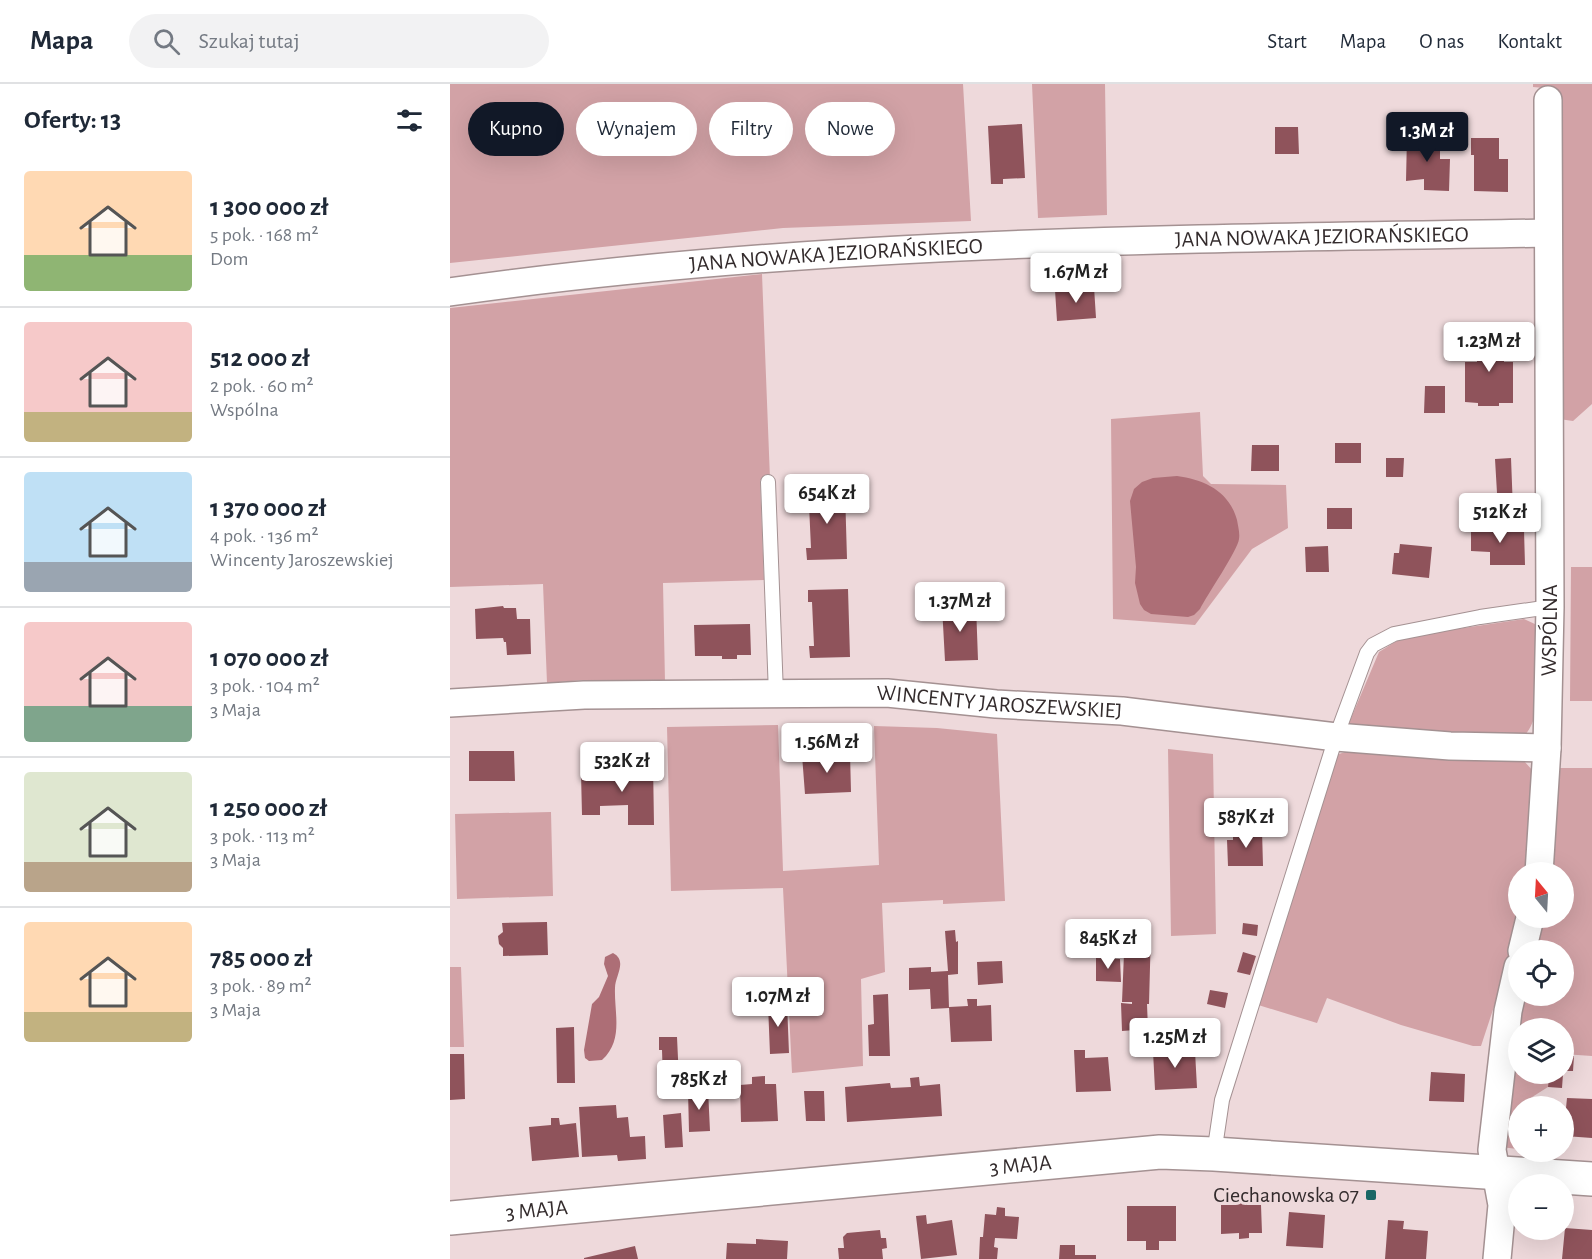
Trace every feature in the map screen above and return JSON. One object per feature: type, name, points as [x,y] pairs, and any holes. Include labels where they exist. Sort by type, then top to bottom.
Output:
[{"type":"street","name":"WSPÓLNA","points":[[1540,862],[1547,748],[1550,607],[1548,100]]},
{"type":"street","name":"JANA NOWAKA JEZIORAŃSKIEGO","points":[[450,292],[688,264],[884,251],[1096,241],[1548,233]]},
{"type":"street","name":"WINCENTY JAROSZEWSKIEJ","points":[[450,703],[584,695],[887,693],[996,704],[1122,711],[1336,736],[1450,746],[1547,748]]},
{"type":"street","points":[[1497,1259],[1502,1205],[1492,1150],[1509,1006]]},
{"type":"street","name":"3 MAJA","points":[[450,1218],[1136,1153],[1214,1154],[1592,1179]]},
{"type":"lane","points":[[768,482],[776,694]]},
{"type":"lane","points":[[1214,1154],[1222,1100],[1336,736],[1367,652],[1382,639],[1394,634],[1480,617],[1550,607]]},
{"type":"shaded area","points":[[450,84],[963,84],[971,221],[783,228],[450,263]]},
{"type":"shaded area","points":[[1032,84],[1105,84],[1107,215],[1038,218]]},
{"type":"shaded area","points":[[1533,84],[1592,84],[1592,404],[1573,421],[1559,419],[1556,89],[1533,87]]},
{"type":"shaded area","points":[[762,274],[770,479],[760,480],[764,580],[663,583],[665,682],[584,680],[547,683],[543,584],[450,587],[450,308]]},
{"type":"shaded area","points":[[1200,412],[1203,476],[1211,484],[1286,485],[1288,528],[1252,549],[1195,625],[1113,619],[1111,419]]},
{"type":"shaded area","points":[[1177,476],[1197,480],[1222,494],[1233,510],[1239,532],[1237,545],[1222,573],[1200,609],[1188,617],[1151,614],[1144,610],[1140,604],[1135,583],[1136,567],[1130,501],[1134,489],[1142,482],[1153,478]]},
{"type":"shaded area","points":[[1571,567],[1592,567],[1592,701],[1570,701]]},
{"type":"shaded area","points":[[1524,619],[1537,625],[1539,667],[1536,712],[1532,725],[1525,735],[1346,730],[1379,652],[1403,637]]},
{"type":"shaded area","points":[[778,725],[783,871],[879,865],[874,726],[937,728],[997,734],[1005,901],[943,904],[943,900],[882,903],[885,972],[861,979],[863,1066],[792,1073],[783,888],[671,891],[667,727]]},
{"type":"shaded area","points":[[1168,749],[1213,754],[1216,934],[1171,936]]},
{"type":"shaded area","points":[[1351,750],[1524,761],[1533,771],[1529,862],[1508,862],[1508,928],[1517,928],[1515,940],[1508,940],[1508,964],[1481,1046],[1473,1046],[1401,1025],[1327,998],[1317,1023],[1255,1004],[1336,755]]},
{"type":"shaded area","points":[[1555,768],[1592,768],[1592,1056],[1574,1055],[1574,1018],[1516,1018],[1518,1006],[1574,1006],[1574,940],[1533,940],[1536,928],[1574,928],[1574,862],[1545,862]]},
{"type":"shaded area","points":[[551,812],[553,896],[457,899],[455,814]]},
{"type":"shaded area","points":[[613,953],[620,960],[615,988],[616,1035],[609,1052],[602,1060],[589,1061],[585,1058],[584,1050],[592,1004],[599,997],[608,976],[604,964],[605,957]]},
{"type":"shaded area","points":[[450,967],[461,967],[464,1047],[450,1047]]},
{"type":"shaded area","points":[[1508,1083],[1548,1084],[1548,1087],[1534,1096],[1508,1096],[1508,1148],[1500,1147]]},
{"type":"building","points":[[1022,124],[1025,178],[1003,179],[1003,184],[991,184],[988,126]]},
{"type":"building","points":[[1275,127],[1298,127],[1299,154],[1275,154]]},
{"type":"building","points":[[1407,136],[1440,136],[1440,159],[1450,159],[1449,191],[1424,190],[1424,179],[1406,181]]},
{"type":"building","points":[[1471,138],[1499,138],[1499,159],[1508,159],[1508,192],[1474,191],[1474,155],[1471,155]]},
{"type":"building","points":[[1094,287],[1096,318],[1057,321],[1055,290]]},
{"type":"building","points":[[1477,331],[1503,331],[1504,362],[1513,362],[1513,403],[1478,406],[1478,403],[1465,402],[1465,362],[1477,362]]},
{"type":"building","points":[[1425,386],[1445,386],[1445,413],[1424,413]]},
{"type":"building","points":[[1335,443],[1361,443],[1361,463],[1335,463]]},
{"type":"building","points":[[1252,445],[1279,445],[1279,471],[1251,471]]},
{"type":"building","points":[[1386,458],[1404,458],[1403,477],[1386,477]]},
{"type":"building","points":[[1511,458],[1513,510],[1490,511],[1489,493],[1497,493],[1495,459]]},
{"type":"building","points":[[845,491],[847,559],[807,560],[806,548],[811,548],[809,505],[805,505],[804,492]]},
{"type":"building","points":[[1327,508],[1352,508],[1352,529],[1327,529]]},
{"type":"building","points":[[1489,521],[1508,521],[1509,531],[1524,530],[1525,565],[1490,565],[1490,552],[1471,551],[1471,531],[1489,531]]},
{"type":"building","points":[[1400,544],[1432,547],[1429,578],[1392,574],[1394,553],[1399,553]]},
{"type":"building","points":[[1328,546],[1329,572],[1306,572],[1305,547]]},
{"type":"building","points":[[848,589],[850,657],[810,658],[809,646],[814,646],[812,602],[808,602],[808,590]]},
{"type":"building","points":[[976,605],[978,660],[945,661],[942,606]]},
{"type":"building","points":[[503,606],[504,608],[516,608],[517,619],[530,619],[531,654],[507,655],[506,642],[503,638],[476,639],[475,609]]},
{"type":"building","points":[[750,624],[751,655],[737,655],[737,659],[722,659],[722,656],[695,656],[694,625]]},
{"type":"building","points":[[469,751],[514,751],[515,781],[469,781]]},
{"type":"building","points":[[847,753],[850,753],[851,792],[805,794],[802,755],[805,758],[816,757],[816,755],[848,755]]},
{"type":"building","points":[[653,763],[654,825],[628,825],[628,805],[600,806],[600,815],[582,815],[581,773],[627,776],[627,764]]},
{"type":"building","points":[[1262,830],[1263,866],[1228,866],[1227,840],[1233,840],[1233,831]]},
{"type":"building","points":[[547,922],[548,955],[503,956],[503,948],[499,944],[498,936],[503,932],[502,923]]},
{"type":"building","points":[[1243,923],[1258,925],[1257,936],[1242,934]]},
{"type":"building","points":[[1125,929],[1151,930],[1148,1029],[1122,1031],[1121,1003],[1132,1004],[1132,1002],[1122,1002]]},
{"type":"building","points":[[955,930],[956,942],[958,941],[958,974],[948,975],[949,1008],[931,1009],[930,989],[909,990],[909,968],[931,967],[931,972],[948,971],[945,931]]},
{"type":"building","points":[[1243,952],[1256,956],[1250,975],[1237,972]]},
{"type":"building","points":[[1096,958],[1120,959],[1121,982],[1096,981]]},
{"type":"building","points":[[1002,961],[1003,983],[978,985],[977,962]]},
{"type":"building","points":[[1210,990],[1228,993],[1225,1008],[1207,1004]]},
{"type":"building","points":[[888,994],[890,1056],[869,1056],[868,1025],[874,1024],[873,995]]},
{"type":"building","points":[[967,999],[977,999],[977,1006],[991,1005],[992,1041],[951,1042],[949,1007],[968,1006]]},
{"type":"building","points":[[787,1003],[789,1053],[770,1054],[768,1004]]},
{"type":"building","points":[[574,1027],[575,1083],[557,1083],[556,1028]]},
{"type":"building","points":[[659,1037],[677,1037],[679,1080],[663,1081],[662,1050],[659,1050]]},
{"type":"building","points":[[1170,1041],[1177,1041],[1179,1051],[1195,1051],[1197,1088],[1155,1090],[1153,1051],[1168,1051]]},
{"type":"building","points":[[1074,1050],[1085,1050],[1085,1058],[1108,1057],[1111,1091],[1076,1092]]},
{"type":"building","points":[[450,1054],[464,1054],[465,1099],[450,1100]]},
{"type":"building","points":[[1431,1072],[1465,1074],[1464,1102],[1429,1101]]},
{"type":"building","points":[[765,1076],[765,1084],[776,1084],[778,1121],[741,1122],[740,1085],[752,1084],[752,1077]]},
{"type":"building","points":[[919,1077],[920,1086],[940,1084],[942,1116],[847,1122],[845,1087],[890,1083],[891,1088],[911,1087],[910,1078]]},
{"type":"building","points":[[1548,1084],[1562,1084],[1562,1088],[1548,1087]]},
{"type":"building","points":[[708,1089],[710,1131],[689,1132],[688,1090]]},
{"type":"building","points":[[804,1091],[824,1091],[825,1121],[806,1121]]},
{"type":"building","points":[[1574,1098],[1592,1099],[1592,1138],[1574,1137]]},
{"type":"building","points":[[616,1105],[617,1118],[628,1117],[630,1137],[645,1136],[646,1159],[618,1161],[617,1155],[582,1157],[579,1107]]},
{"type":"building","points":[[681,1113],[683,1147],[665,1148],[663,1115]]},
{"type":"building","points":[[551,1118],[559,1118],[560,1125],[576,1123],[579,1157],[532,1161],[529,1127],[551,1125]]},
{"type":"building","points":[[1235,1198],[1247,1198],[1247,1205],[1261,1205],[1262,1233],[1249,1233],[1249,1238],[1239,1239],[1239,1233],[1221,1234],[1221,1205],[1236,1205]]},
{"type":"building","points":[[1127,1206],[1176,1206],[1176,1241],[1159,1241],[1159,1250],[1146,1250],[1146,1241],[1127,1241]]},
{"type":"building","points":[[997,1207],[1005,1208],[1005,1216],[1019,1217],[1017,1239],[995,1238],[994,1247],[998,1248],[997,1259],[979,1259],[980,1237],[983,1237],[985,1214],[996,1215]]},
{"type":"building","points":[[1289,1212],[1325,1215],[1323,1248],[1286,1246]]},
{"type":"building","points":[[926,1215],[927,1224],[952,1220],[957,1255],[921,1259],[916,1216]]},
{"type":"building","points":[[1388,1220],[1404,1221],[1403,1229],[1428,1231],[1426,1259],[1385,1259]]},
{"type":"building","points":[[1574,1229],[1592,1230],[1592,1259],[1562,1259],[1564,1240],[1574,1240]]},
{"type":"building","points":[[880,1230],[881,1238],[886,1238],[887,1248],[882,1249],[883,1259],[839,1259],[838,1248],[844,1248],[843,1237],[847,1233]]},
{"type":"building","points":[[756,1239],[788,1241],[787,1259],[726,1259],[727,1243],[756,1244]]},
{"type":"building","points":[[1060,1245],[1075,1245],[1075,1255],[1096,1255],[1096,1259],[1059,1259]]},
{"type":"building","points":[[635,1246],[638,1259],[584,1259],[584,1258]]},
{"type":"place","name":"Ciechanowska 07","points":[[1371,1195]]}]
